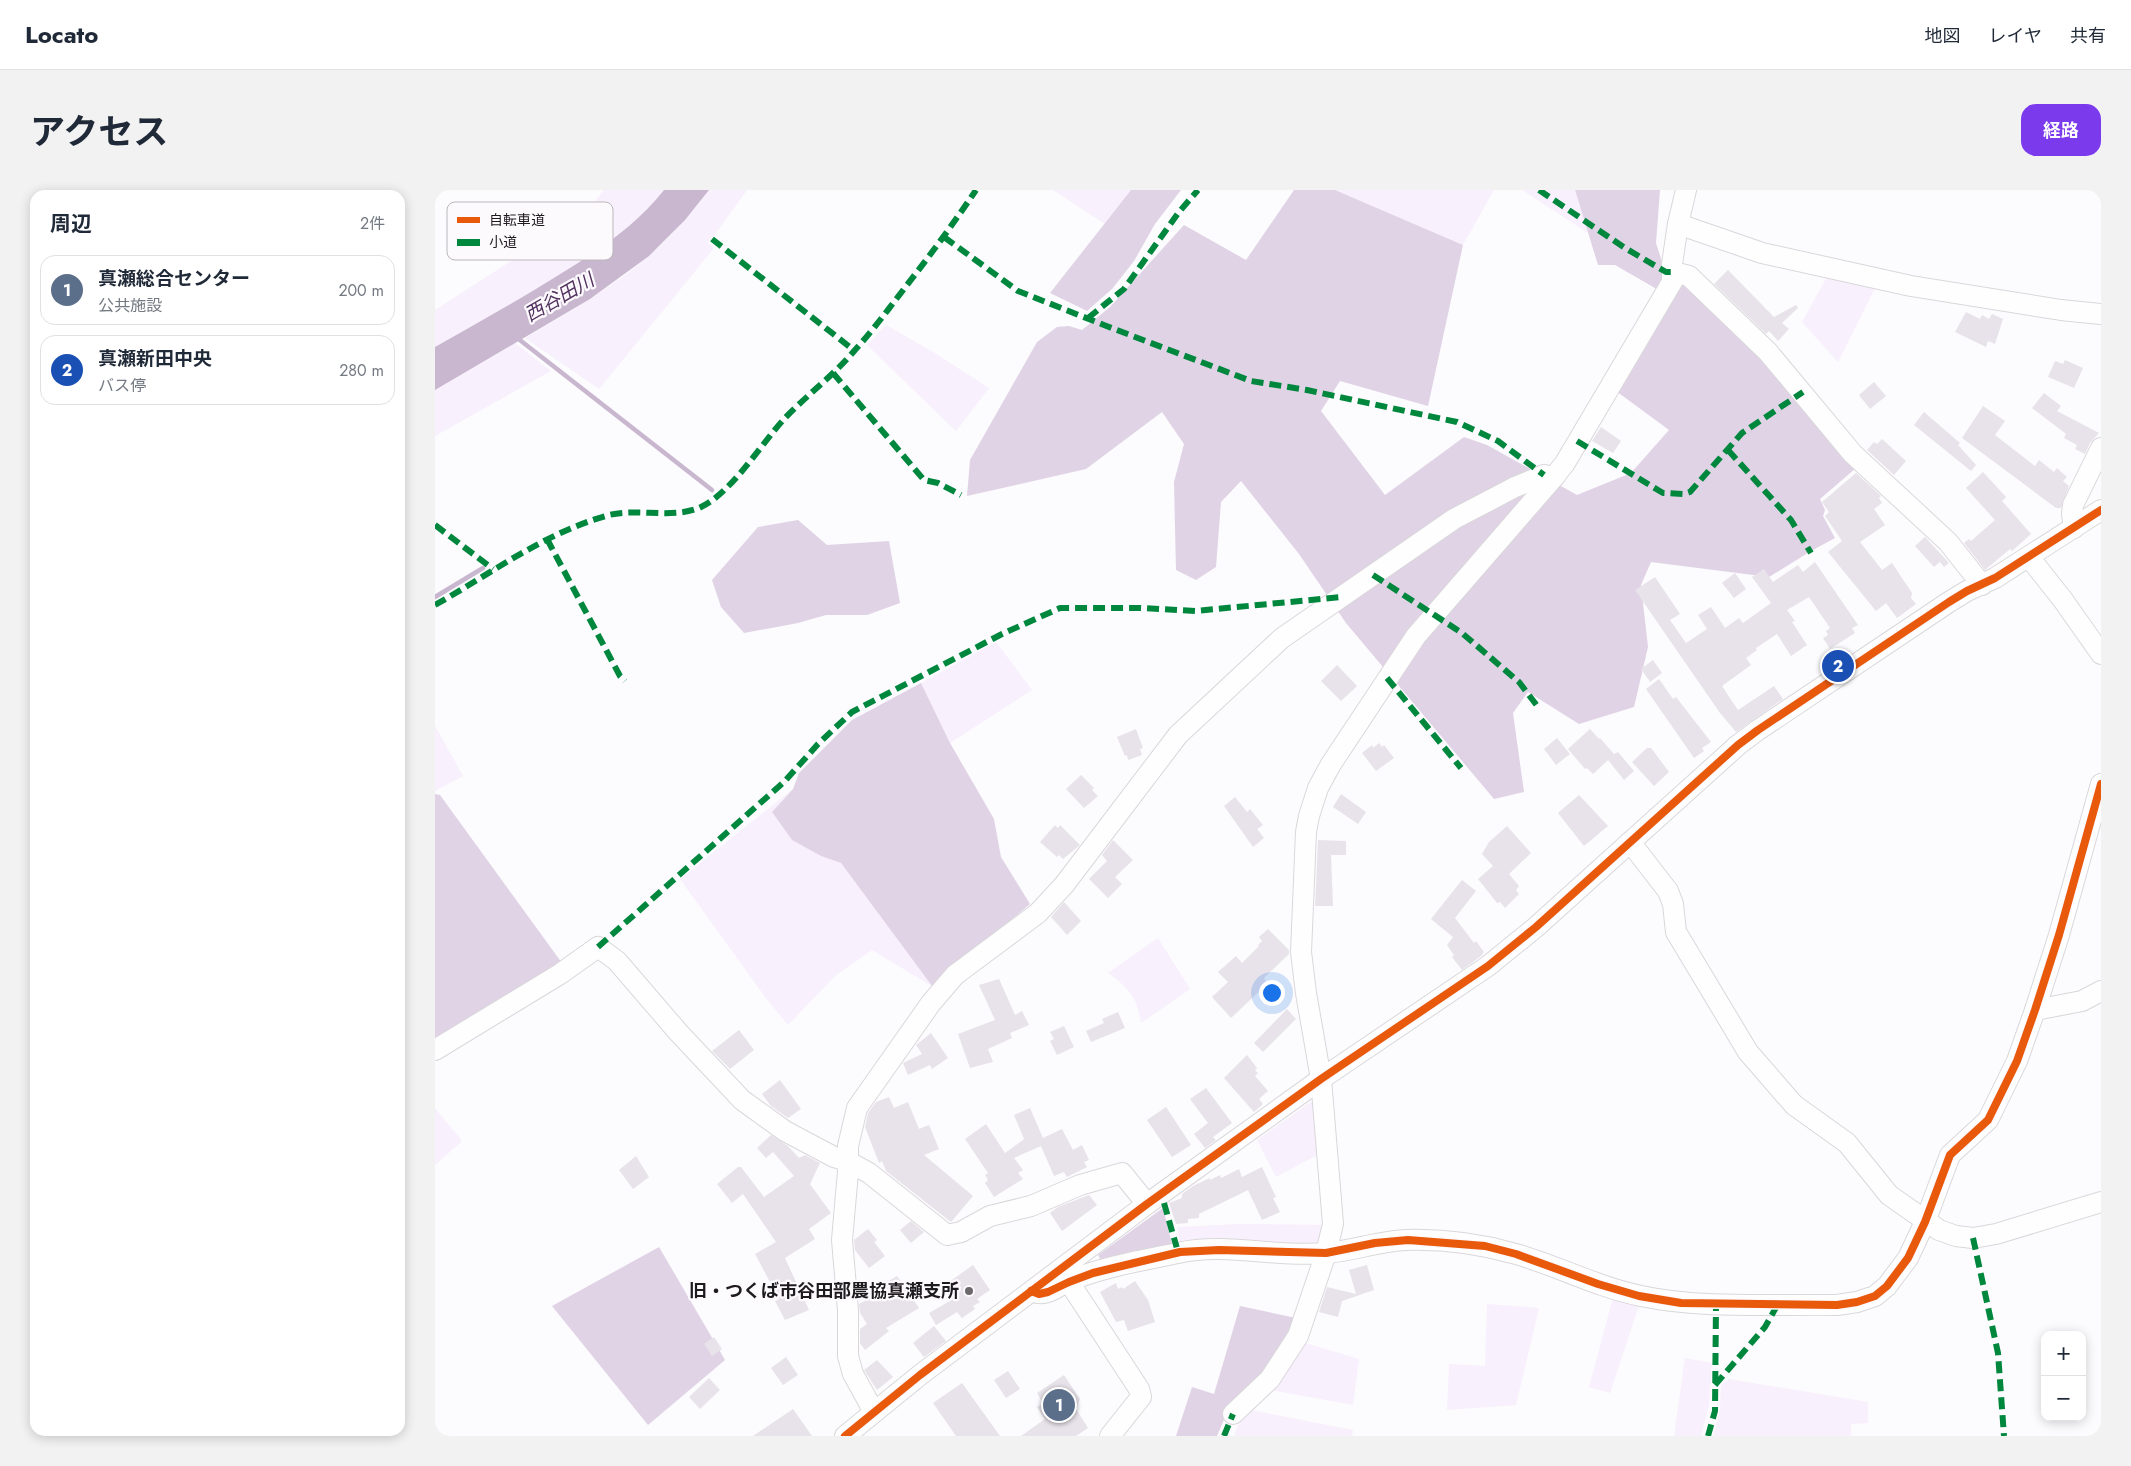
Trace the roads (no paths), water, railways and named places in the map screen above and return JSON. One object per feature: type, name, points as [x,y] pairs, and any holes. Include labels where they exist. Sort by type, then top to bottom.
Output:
[{"type":"street","points":[[1233,1414],[1271,1378],[1298,1336],[1326,1253],[1333,1224],[1321,1079],[1305,993],[1301,952],[1306,832],[1318,788],[1331,764],[1416,636],[1554,477],[1672,282],[1672,264],[1685,190]]},
{"type":"street","points":[[1678,224],[1762,253],[1911,286],[2061,310],[2101,314]]},
{"type":"street","points":[[1673,272],[1689,276],[1768,352],[1853,454],[1948,542],[1982,585]]},
{"type":"street","points":[[2074,528],[2073,505],[2101,448]]},
{"type":"street","points":[[874,1412],[853,1374],[848,1356],[848,1310],[842,1240],[851,1128],[857,1108],[931,1003],[955,975],[1037,913],[1064,885],[1178,735],[1282,638],[1453,519],[1545,475],[1554,477]]},
{"type":"street","points":[[845,1436],[1031,1291],[1147,1204],[1321,1079],[1488,966],[1536,927],[1738,745],[1758,730],[1949,602],[2029,557],[2101,510]]},
{"type":"street","points":[[2029,557],[2063,600],[2101,654]]},
{"type":"street","points":[[1031,1291],[1039,1294],[1048,1292],[1093,1273],[1180,1252],[1219,1250],[1326,1253],[1375,1243],[1408,1240],[1485,1246],[1516,1254],[1598,1284],[1639,1296],[1681,1303],[1837,1305],[1857,1302],[1875,1296],[1887,1286],[1908,1258],[1925,1222],[1950,1155],[1988,1120],[2017,1062],[2059,935],[2101,784]]},
{"type":"street","points":[[1630,842],[1668,890],[1673,904],[1676,932],[1747,1052],[1794,1104],[1847,1143],[1889,1195],[1939,1230],[1956,1236],[1973,1238],[1996,1234],[2101,1202]]},
{"type":"street","points":[[435,1050],[560,974],[598,947],[617,962],[678,1032],[742,1100],[785,1131],[833,1157],[847,1161],[890,1188],[947,1235],[961,1232],[990,1216],[1031,1206],[1080,1185],[1122,1173],[1147,1204]]},
{"type":"street","points":[[2035,1010],[2082,1000],[2101,991]]},
{"type":"street","points":[[1069,1282],[1139,1388],[1141,1396],[1110,1436]]},
{"type":"water","name":"西谷田川","points":[[664,190],[709,190],[685,220],[649,256],[590,299],[435,390],[435,347],[582,260],[613,260],[613,239],[641,216]]},
{"type":"waterway","points":[[516,337],[712,490]]},
{"type":"waterway","points":[[435,597],[483,568]]},
{"type":"place","name":"真瀬新田中央","points":[[1838,666]]},
{"type":"place","name":"旧・つくば市谷田部農協真瀬支所","points":[[969,1291]]},
{"type":"place","name":"真瀬総合センター","points":[[1059,1405]]}]
